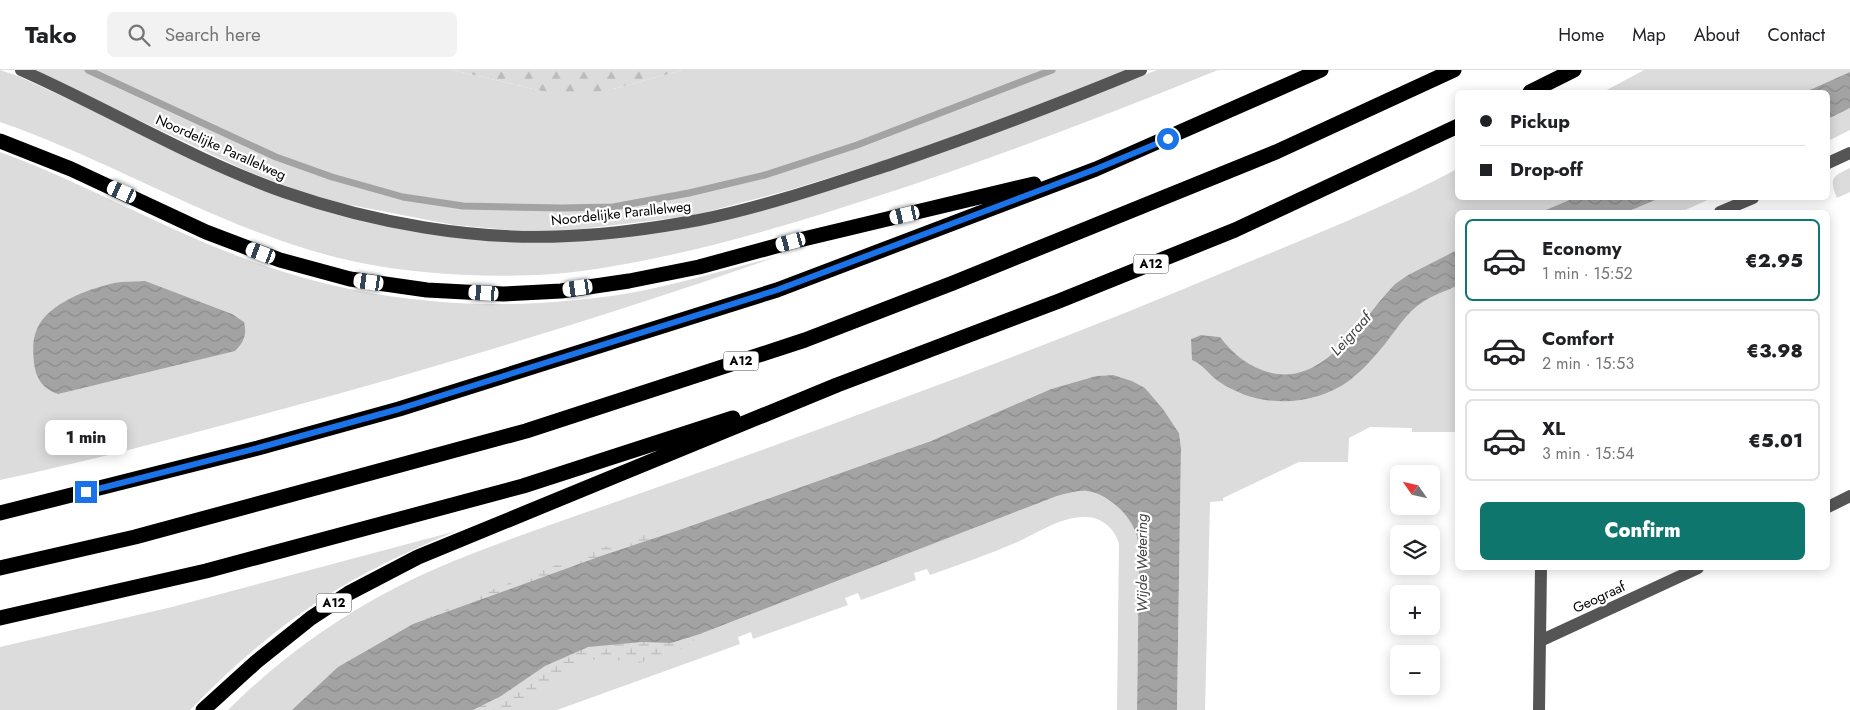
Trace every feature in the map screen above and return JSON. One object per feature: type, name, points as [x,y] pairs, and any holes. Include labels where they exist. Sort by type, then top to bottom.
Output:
[{"type":"highway","points":[[0,513],[258,448],[399,409],[768,293],[1096,169],[1321,70]]},
{"type":"highway","name":"A12","points":[[0,568],[135,537],[526,431],[805,340],[953,283],[1276,152],[1454,70]]},
{"type":"highway","points":[[1534,90],[1574,70]]},
{"type":"highway","name":"A12","points":[[203,710],[256,662],[312,618],[349,593],[418,557],[837,385],[1235,230],[1455,127]]},
{"type":"highway","points":[[0,140],[71,169],[206,232],[280,260],[350,279],[427,290],[503,294],[561,291],[629,281],[691,268],[791,242],[1096,169]]},
{"type":"highway","name":"A12","points":[[0,618],[206,571],[523,486],[837,385]]},
{"type":"street","name":"Noordelijke Parallelweg","points":[[21,70],[228,170],[284,192],[392,222],[504,236],[568,236],[640,229],[699,220],[795,195],[1021,119],[1141,70]]},
{"type":"street","points":[[1830,162],[1850,153]]},
{"type":"street","points":[[1725,210],[1748,200]]},
{"type":"street","points":[[1830,506],[1850,496]]},
{"type":"street","points":[[1539,710],[1541,570]]},
{"type":"street","name":"Geograaf","points":[[1540,641],[1694,570]]},
{"type":"green space","points":[[0,70],[18,76],[77,103],[255,188],[304,204],[428,233],[513,242],[566,241],[721,220],[787,204],[895,169],[1157,70],[1218,70],[962,168],[803,220],[694,250],[619,265],[555,274],[497,276],[437,273],[379,266],[306,249],[261,234],[174,197],[88,157],[0,122]]},
{"type":"green space","points":[[37,70],[452,70],[546,92],[613,89],[683,70],[1127,70],[1047,102],[911,152],[793,189],[691,216],[573,230],[509,230],[454,225],[340,203],[298,191],[247,171],[43,75]]},
{"type":"green space","points":[[452,70],[683,70],[613,89],[578,95],[546,92]]},
{"type":"green space","points":[[1644,70],[1850,70],[1850,72],[1810,90],[1607,90]]},
{"type":"green space","points":[[1850,108],[1850,130],[1830,140],[1830,118]]},
{"type":"green space","points":[[0,152],[64,178],[222,250],[254,262],[300,277],[393,297],[487,304],[582,300],[630,293],[685,281],[776,257],[524,340],[396,377],[168,440],[0,480]]},
{"type":"green space","points":[[1850,168],[1850,192],[1837,198],[1833,186],[1834,179],[1839,173]]},
{"type":"green space","points":[[1455,170],[1455,200],[1569,200],[1546,210],[1455,210],[1455,251],[1408,275],[1395,284],[1342,345],[1326,359],[1310,369],[1291,374],[1264,371],[1243,360],[1220,337],[1201,335],[1191,339],[1202,361],[1213,376],[1238,392],[1261,399],[1283,401],[1317,397],[1342,385],[1374,355],[1417,306],[1431,297],[1455,287],[1455,432],[1412,432],[1412,428],[1370,427],[1349,438],[1348,462],[1299,462],[1223,498],[1223,501],[1210,502],[1205,710],[1177,710],[1181,448],[1179,433],[1163,409],[1145,388],[1132,381],[1112,375],[1096,376],[1051,389],[931,441],[602,556],[700,634],[1057,496],[1080,491],[1095,493],[1103,496],[1123,512],[1133,526],[1137,538],[1139,553],[1137,710],[1117,710],[1119,544],[1115,534],[1103,522],[1092,518],[1077,517],[1059,522],[1015,543],[930,575],[927,569],[914,573],[916,580],[861,600],[858,593],[845,598],[848,605],[753,639],[751,632],[738,637],[740,644],[557,710],[228,710],[266,674],[352,612],[397,587],[437,568],[478,551],[710,469],[1057,340],[1347,221]]},
{"type":"green space","points":[[1655,200],[1708,200],[1685,210],[1632,210]]},
{"type":"green space","points":[[456,531],[404,554],[331,593],[267,639],[227,673],[190,710],[0,710],[0,647],[172,607]]},
{"type":"green space","points":[[658,531],[659,542],[707,629],[686,647],[665,656],[638,663],[608,659],[592,660],[569,670],[511,710],[292,710],[338,667],[413,624],[491,590],[601,548]]},
{"type":"water","points":[[1850,72],[1850,108],[1830,118],[1830,90],[1810,90]]},
{"type":"water","points":[[1569,200],[1655,200],[1632,210],[1546,210]]},
{"type":"water","points":[[1455,251],[1455,287],[1431,297],[1417,306],[1360,372],[1339,387],[1326,393],[1300,400],[1272,401],[1258,399],[1224,385],[1200,364],[1192,360],[1191,339],[1201,335],[1220,337],[1243,360],[1264,371],[1291,374],[1310,369],[1326,359],[1342,345],[1395,284],[1408,275]]},
{"type":"water","points":[[145,281],[232,314],[244,322],[245,335],[241,344],[235,351],[58,394],[44,386],[35,369],[33,346],[34,337],[42,320],[70,298],[82,293],[118,282]]},
{"type":"water","name":"Wijde Wetering","points":[[1113,375],[1132,381],[1145,388],[1163,409],[1179,433],[1181,448],[1177,710],[1137,710],[1139,553],[1137,535],[1133,526],[1117,506],[1103,496],[1083,491],[1057,496],[700,634],[671,643],[642,642],[588,647],[545,666],[501,696],[473,710],[292,710],[338,667],[413,624],[931,441],[1051,389],[1096,376]]},
{"type":"waterway","points":[[88,70],[276,157],[332,177],[403,197],[463,206],[561,208],[613,207],[689,193],[765,175],[857,145],[1052,70]]},
{"type":"route","points":[[86,492],[258,448],[399,409],[777,290],[1096,169],[1168,139]]},
{"type":"water label","name":"Leigraaf","points":[[1351,334]]}]
